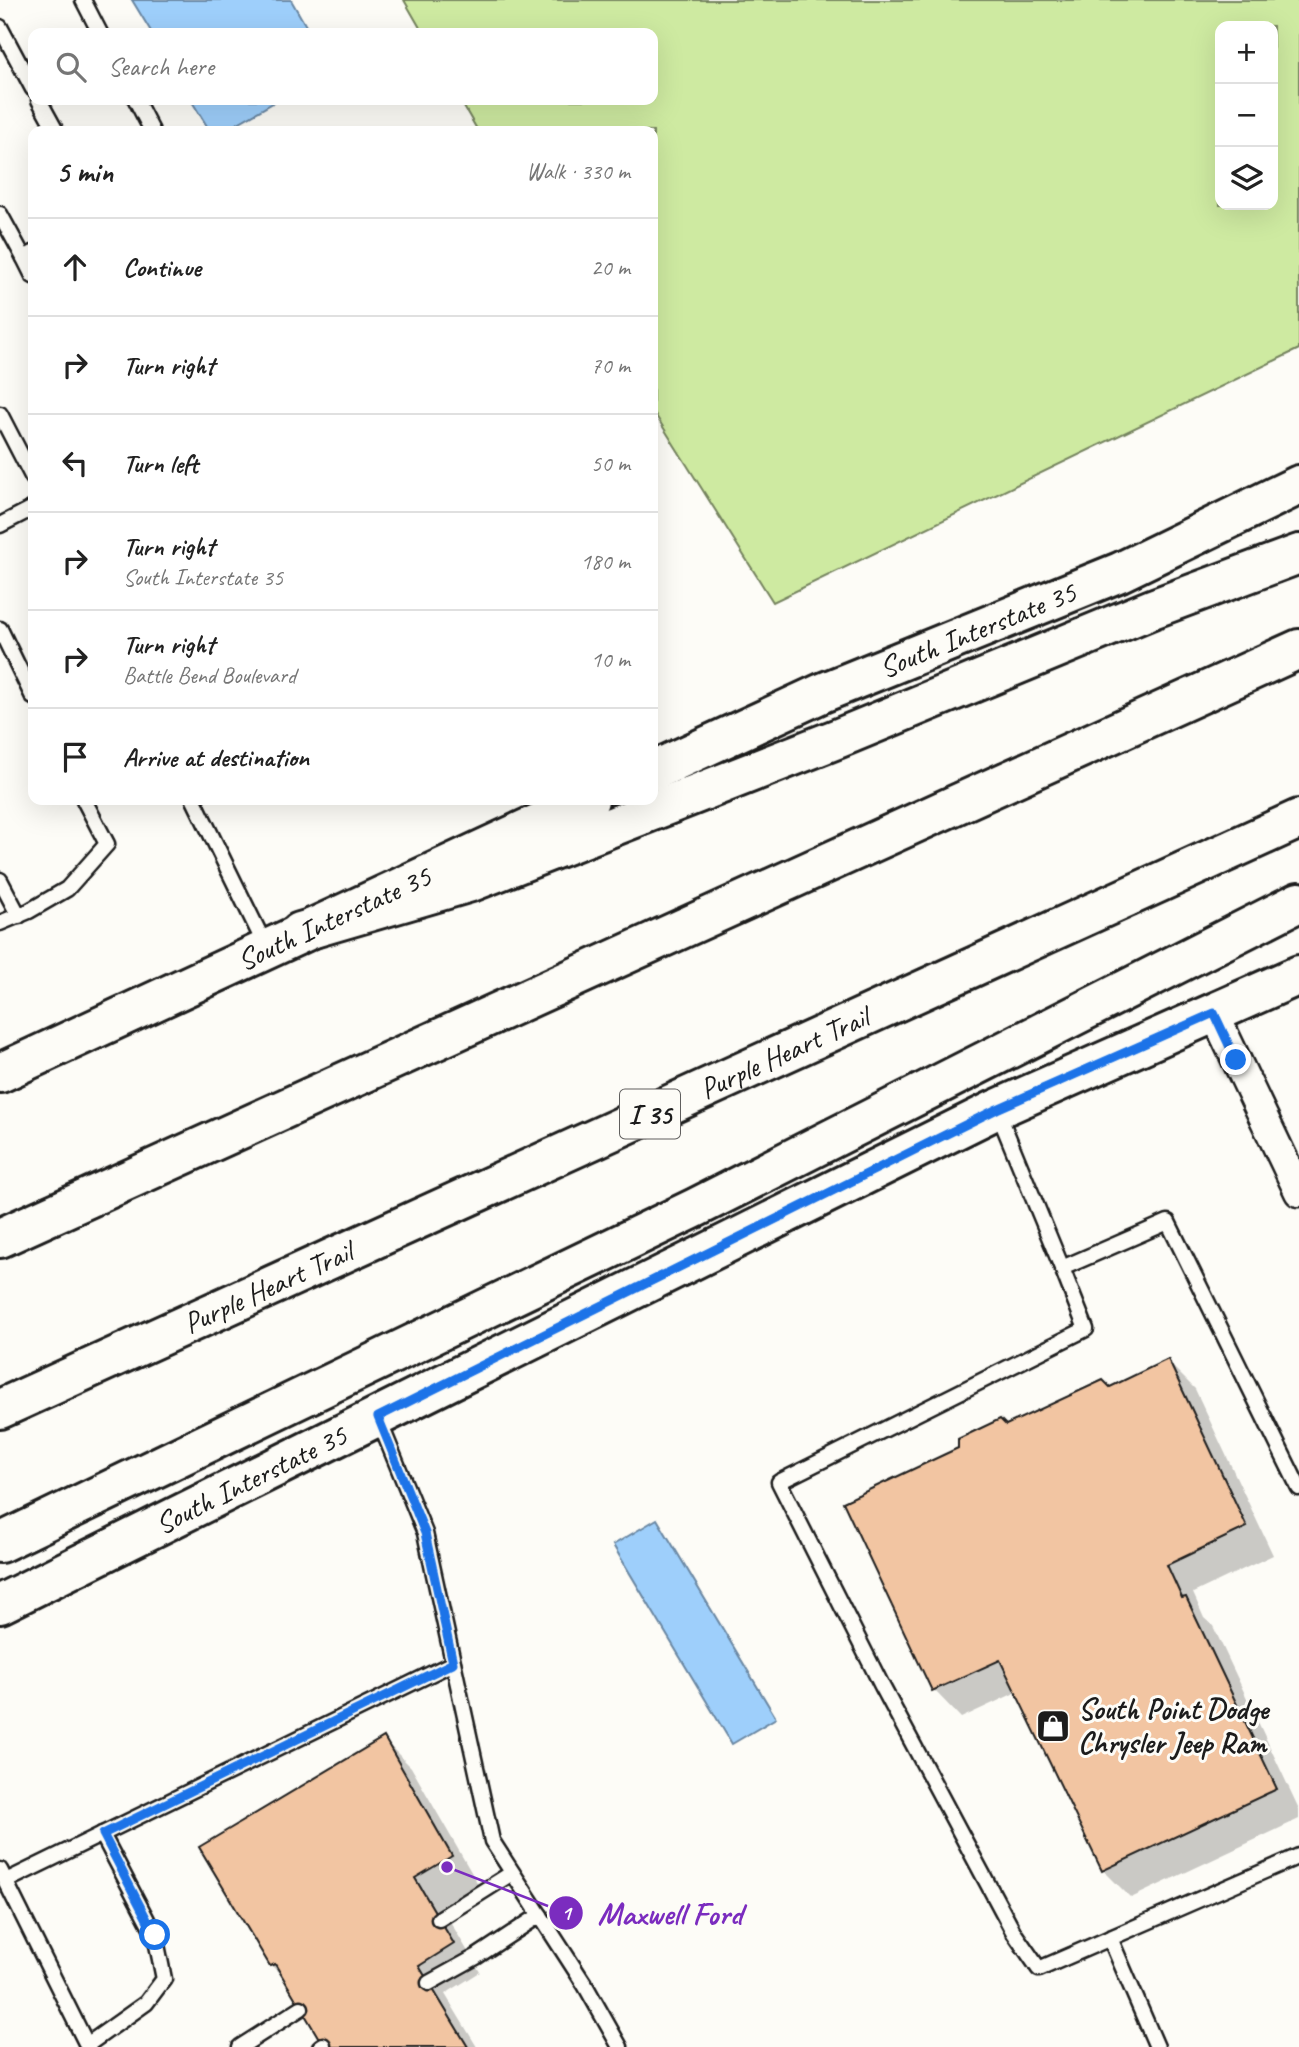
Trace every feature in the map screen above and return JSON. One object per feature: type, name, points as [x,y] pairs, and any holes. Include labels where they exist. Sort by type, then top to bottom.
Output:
[{"type":"main road","name":"South Interstate 35","points":[[658,769],[822,693],[1120,572],[1299,485]]},
{"type":"main road","points":[[284,940],[471,882],[1299,554]]},
{"type":"main road","points":[[0,1238],[1299,649]]},
{"type":"main road","name":"South Interstate 35","points":[[0,1073],[578,805]]},
{"type":"main road","name":"Purple Heart Trail","points":[[0,1409],[1299,819]]},
{"type":"main road","points":[[0,1543],[695,1208],[1299,902]]},
{"type":"main road","name":"South Interstate 35","points":[[0,1604],[997,1109],[1299,975]]},
{"type":"street","points":[[1214,1013],[1299,1192]]},
{"type":"lane","points":[[83,0],[97,28]]},
{"type":"lane","points":[[0,27],[28,80]]},
{"type":"lane","points":[[42,105],[53,126]]},
{"type":"lane","points":[[138,105],[149,126]]},
{"type":"lane","points":[[0,215],[28,254]]},
{"type":"lane","points":[[0,414],[28,468]]},
{"type":"lane","points":[[0,524],[28,510]]},
{"type":"lane","points":[[0,629],[28,687]]},
{"type":"lane","points":[[0,923],[19,916],[67,889],[107,844],[87,805]]},
{"type":"lane","points":[[197,805],[284,940]]},
{"type":"lane","points":[[0,880],[19,916]]},
{"type":"lane","points":[[997,1109],[1086,1329],[779,1482],[882,1686],[1002,1910],[1039,1969],[1299,1856]]},
{"type":"lane","points":[[1062,1268],[1168,1222],[1299,1488]]},
{"type":"lane","points":[[378,1417],[425,1533],[492,1841],[620,2047]]},
{"type":"lane","points":[[103,1834],[155,1935],[164,1979],[146,2003],[88,2046],[3,1875],[103,1834],[453,1663]]},
{"type":"lane","points":[[439,1919],[512,1873]]},
{"type":"lane","points":[[429,1983],[476,1957],[540,1915]]},
{"type":"lane","points":[[1110,1938],[1157,2047]]},
{"type":"lane","points":[[240,2047],[301,2008]]},
{"type":"green space","points":[[404,0],[1299,0],[1299,349],[773,602],[658,419],[658,126],[475,126],[463,105],[658,105],[658,28],[420,28]]},
{"type":"water","points":[[132,0],[291,0],[307,28],[149,28]]},
{"type":"water","points":[[194,105],[269,105],[233,126],[207,126]]},
{"type":"water","points":[[657,1519],[776,1718],[732,1744],[613,1545]]},
{"type":"building","points":[[1168,1359],[1247,1527],[1167,1565],[1182,1598],[1186,1597],[1277,1789],[1102,1871],[1000,1660],[932,1691],[843,1502],[958,1448],[958,1439],[1000,1419],[1006,1425],[1103,1380],[1110,1387]]},
{"type":"building","points":[[384,1737],[452,1856],[415,1878],[454,1944],[419,1966],[468,2047],[324,2047],[275,1964],[270,1966],[199,1847]]},
{"type":"place","name":"South Point Dodge Chrysler Jeep Ram","points":[[1053,1726]]},
{"type":"place","name":"Maxwell Ford","points":[[447,1867]]},
{"type":"route","points":[[155,1935],[103,1834],[453,1663],[425,1533],[378,1417],[997,1109],[1214,1013],[1236,1060]]}]
